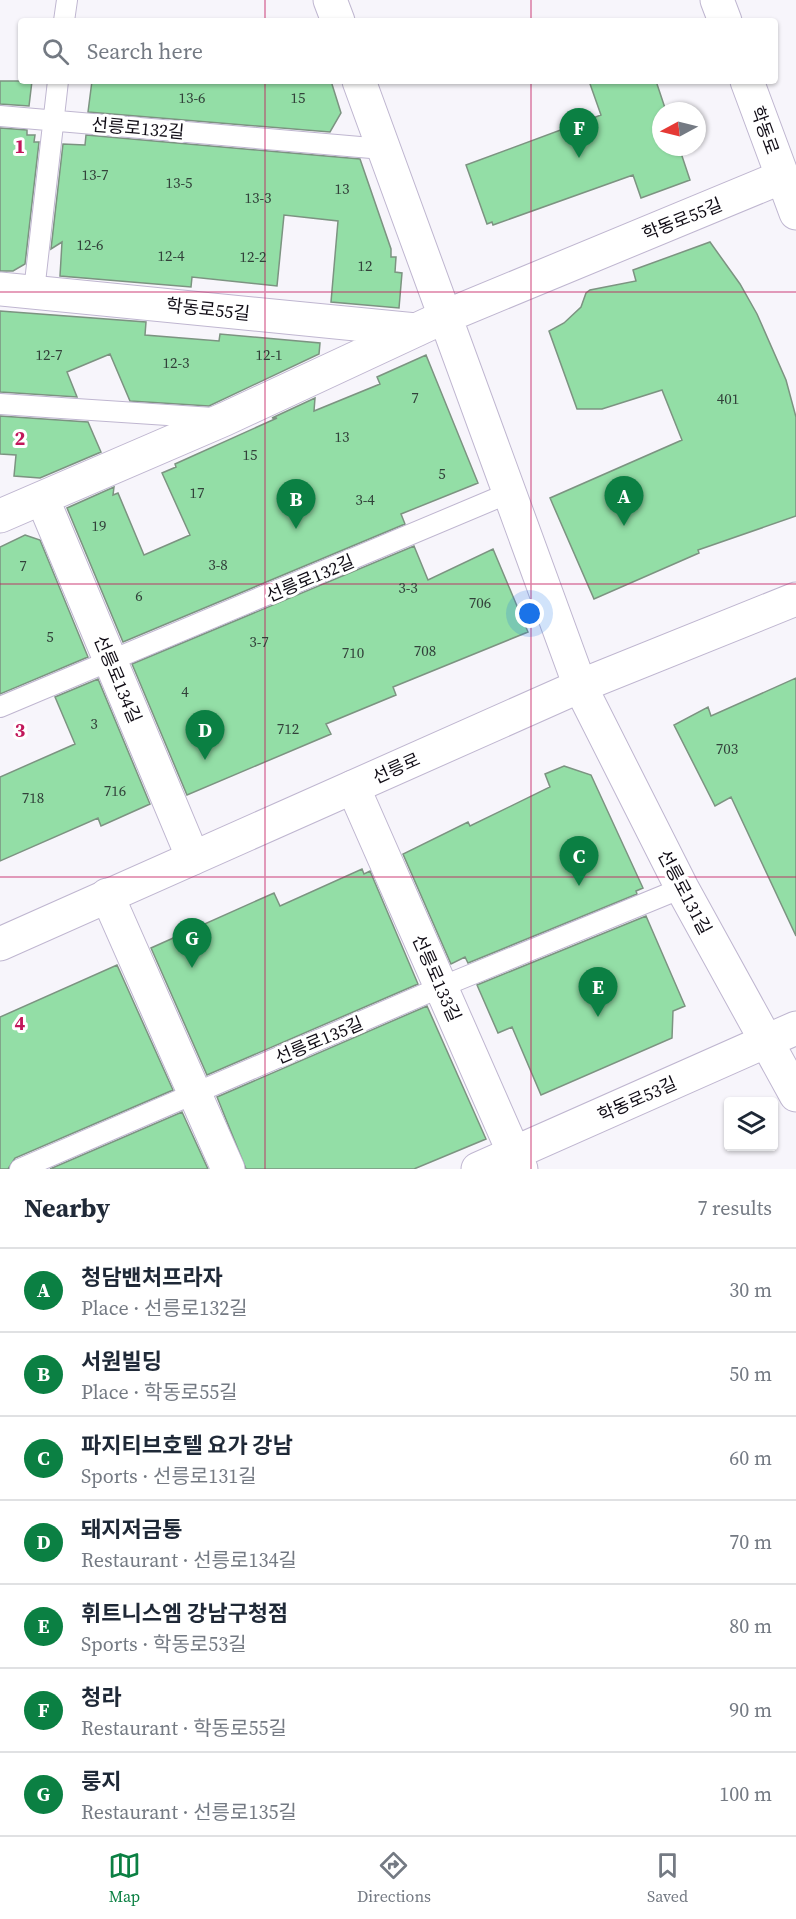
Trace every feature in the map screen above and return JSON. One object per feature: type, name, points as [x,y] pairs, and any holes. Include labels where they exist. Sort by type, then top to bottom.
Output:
[{"type":"street","points":[[330,0],[337,18]]},
{"type":"street","points":[[717,0],[724,18]]},
{"type":"street","points":[[360,84],[384,150],[430,324],[509,493],[580,686]]},
{"type":"street","name":"학동로","points":[[748,84],[796,213]]},
{"type":"street","name":"학동로55길","points":[[0,516],[43,500],[225,419],[430,324],[782,177]]},
{"type":"street","name":"학동로55길","points":[[0,289],[430,324]]},
{"type":"street","name":"선릉로134길","points":[[43,500],[193,858]]},
{"type":"street","name":"선릉로","points":[[0,944],[580,686],[796,599]]},
{"type":"street","name":"선릉로131길","points":[[580,686],[682,888],[796,1095]]},
{"type":"street","name":"선릉로133길","points":[[353,787],[517,1161]]},
{"type":"street","points":[[107,896],[196,1092],[228,1169]]},
{"type":"street","name":"학동로53길","points":[[478,1169],[517,1161],[796,1028]]},
{"type":"lane","points":[[64,18],[66,0]]},
{"type":"lane","points":[[34,291],[58,84]]},
{"type":"lane","name":"선릉로132길","points":[[0,116],[384,150]]},
{"type":"lane","name":"학동로55길","points":[[0,404],[225,419]]},
{"type":"lane","name":"선릉로132길","points":[[0,706],[111,662],[509,493]]},
{"type":"lane","name":"선릉로135길","points":[[20,1169],[441,987],[682,888]]},
{"type":"building","points":[[0,81],[32,84],[29,106],[0,104]]},
{"type":"building","points":[[92,84],[332,84],[341,113],[330,132],[88,112]]},
{"type":"building","points":[[590,84],[657,84],[663,102],[652,102],[652,156],[682,156],[690,180],[641,198],[633,175],[493,225],[492,222],[487,224],[466,165],[601,115]]},
{"type":"building","points":[[0,128],[27,130],[27,135],[35,135],[34,142],[39,142],[25,264],[13,271],[0,271]]},
{"type":"building","points":[[86,135],[360,159],[391,249],[391,257],[396,257],[395,272],[402,273],[399,308],[331,302],[338,221],[284,215],[277,286],[192,277],[191,287],[60,276],[62,242],[51,249],[63,144],[85,145]]},
{"type":"building","points":[[710,242],[740,284],[757,314],[786,380],[796,417],[796,516],[698,550],[699,553],[594,599],[550,498],[682,440],[662,390],[602,409],[577,409],[549,331],[564,323],[581,307],[586,293],[590,290],[636,281],[633,270]]},
{"type":"building","points":[[0,311],[146,322],[145,335],[219,341],[220,334],[320,343],[319,354],[209,406],[130,401],[110,354],[67,372],[77,397],[0,392]]},
{"type":"building","points":[[426,355],[478,483],[401,514],[405,524],[123,642],[67,508],[114,487],[113,495],[118,493],[144,555],[190,535],[162,473],[176,467],[175,464],[277,418],[272,418],[315,398],[314,411],[380,384],[377,377]]},
{"type":"building","points":[[0,416],[88,422],[101,452],[40,478],[14,476],[16,455],[0,454]]},
{"type":"building","points":[[25,535],[40,540],[88,657],[0,694],[0,547]]},
{"type":"building","points":[[414,546],[428,580],[493,549],[528,632],[393,687],[396,695],[326,724],[331,734],[187,795],[132,664]]},
{"type":"building","points":[[796,678],[796,936],[731,797],[715,806],[674,725],[708,707],[711,716]]},
{"type":"building","points":[[98,679],[150,804],[101,826],[98,818],[0,861],[0,777],[75,744],[55,697]]},
{"type":"building","points":[[564,766],[591,775],[643,888],[636,891],[637,894],[468,963],[465,957],[451,964],[403,854],[468,822],[470,826],[550,787],[545,774]]},
{"type":"building","points":[[362,869],[364,874],[370,871],[418,984],[207,1075],[151,948],[274,893],[280,906]]},
{"type":"building","points":[[646,916],[685,1006],[673,1011],[672,1038],[541,1095],[512,1027],[498,1033],[477,985]]},
{"type":"building","points":[[117,965],[173,1090],[15,1158],[8,1169],[0,1169],[0,1017]]},
{"type":"building","points":[[427,1006],[486,1139],[414,1169],[246,1169],[217,1097]]},
{"type":"building","points":[[182,1112],[208,1169],[50,1169]]},
{"type":"place","name":"청라","points":[[579,158]]},
{"type":"place","name":"청담밴처프라자","points":[[624,526]]},
{"type":"place","name":"서원빌딩","points":[[296,529]]},
{"type":"place","name":"돼지저금통","points":[[205,760]]},
{"type":"place","name":"파지티브호텔 요가 강남","points":[[579,886]]},
{"type":"place","name":"룽지","points":[[192,968]]},
{"type":"place","name":"휘트니스엠 강남구청점","points":[[598,1017]]}]
